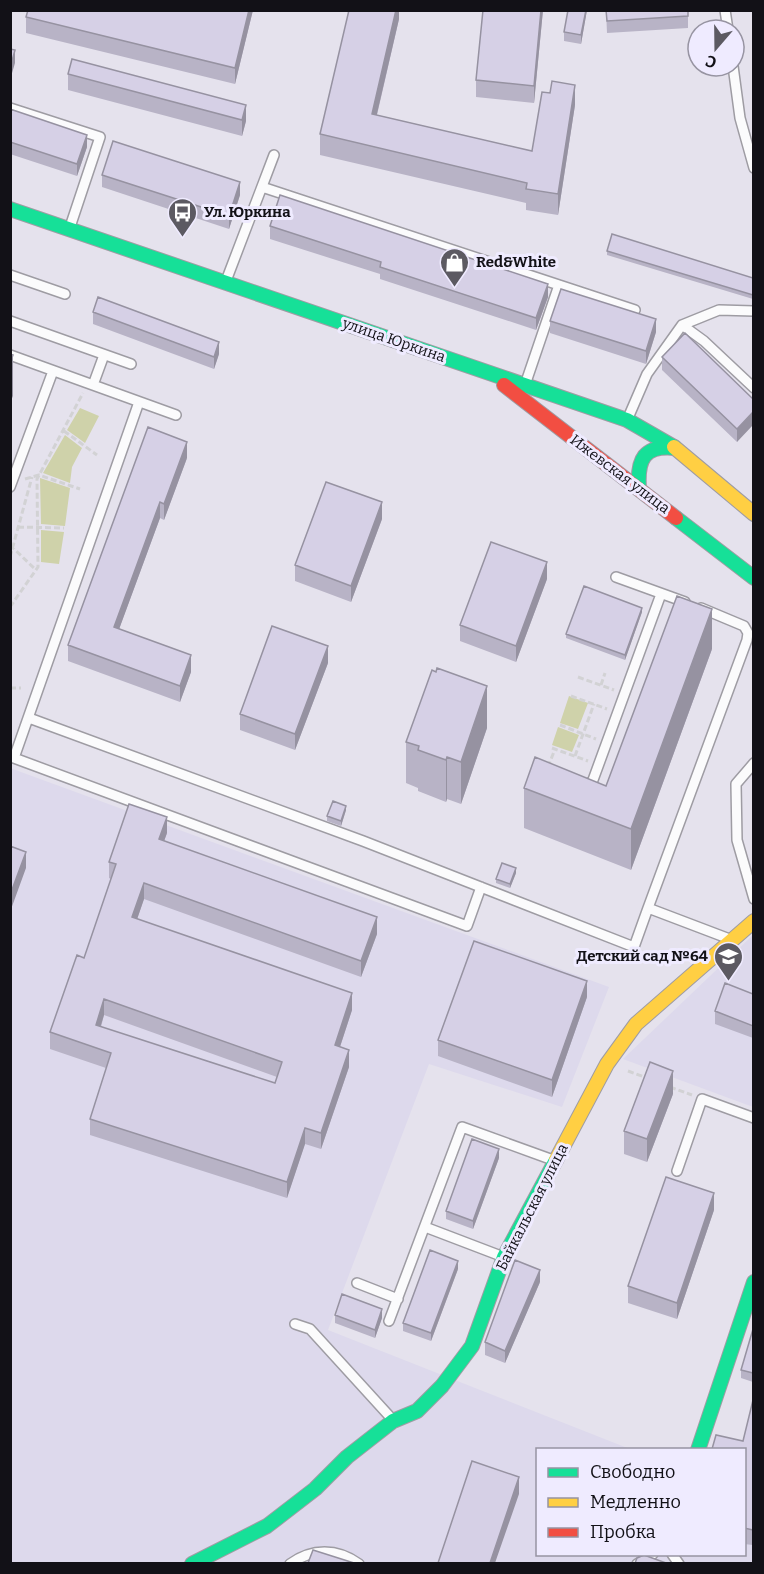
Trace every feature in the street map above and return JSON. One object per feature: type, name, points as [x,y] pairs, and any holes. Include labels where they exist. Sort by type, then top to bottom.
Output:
[{"type":"street","name":"улица Юркина","points":[[10,209],[627,420],[675,448],[753,514]]},
{"type":"street","name":"Ижевская улица","points":[[486,371],[753,578]]},
{"type":"street","points":[[639,488],[637,472],[640,461],[648,450],[662,446],[675,448]]},
{"type":"street","name":"Байкальская улица","points":[[192,1563],[267,1526],[315,1489],[347,1457],[393,1421],[417,1411],[442,1386],[472,1346],[504,1257],[607,1064],[636,1024],[753,921]]},
{"type":"street","points":[[698,1448],[753,1282]]},
{"type":"lane","points":[[735,78],[740,118],[753,168]]},
{"type":"lane","points":[[10,108],[111,141]]},
{"type":"lane","points":[[69,229],[100,137]]},
{"type":"lane","points":[[226,282],[274,155]]},
{"type":"lane","points":[[262,187],[635,310]]},
{"type":"lane","points":[[10,275],[65,294]]},
{"type":"lane","points":[[525,385],[559,285]]},
{"type":"lane","points":[[627,420],[647,374],[682,325],[719,310],[753,311]]},
{"type":"lane","points":[[10,321],[130,364]]},
{"type":"lane","points":[[682,325],[704,341],[753,388]]},
{"type":"lane","points":[[10,355],[176,415]]},
{"type":"lane","points":[[90,384],[104,355]]},
{"type":"lane","points":[[11,485],[53,371]]},
{"type":"lane","points":[[139,402],[14,758],[467,926],[481,887]]},
{"type":"lane","points":[[29,717],[634,947],[748,633],[744,626],[736,621],[616,577]]},
{"type":"lane","points":[[573,788],[582,790],[589,787],[661,594]]},
{"type":"lane","points":[[753,763],[736,784],[737,840],[753,899]]},
{"type":"lane","points":[[648,908],[732,940]]},
{"type":"lane","points":[[677,1172],[702,1099],[753,1118]]},
{"type":"lane","points":[[389,1321],[462,1127],[555,1161]]},
{"type":"lane","points":[[425,1227],[504,1257]]},
{"type":"lane","points":[[357,1283],[398,1299]]},
{"type":"lane","points":[[295,1324],[310,1329],[393,1421]]},
{"type":"lane","points":[[290,1563],[300,1556],[316,1552],[342,1553],[359,1563]]},
{"type":"path","points":[[10,607],[36,570],[37,478],[90,384]]},
{"type":"path","points":[[64,431],[97,455]]},
{"type":"path","points":[[11,485],[39,475],[80,489]]},
{"type":"path","points":[[10,557],[32,477]]},
{"type":"path","points":[[18,527],[64,528]]},
{"type":"path","points":[[12,546],[36,570]]},
{"type":"path","points":[[601,685],[605,673]]},
{"type":"path","points":[[578,676],[624,694]]},
{"type":"path","points":[[10,688],[21,688]]},
{"type":"path","points":[[571,696],[618,712]]},
{"type":"path","points":[[575,756],[594,704]]},
{"type":"path","points":[[560,725],[606,742]]},
{"type":"path","points":[[547,768],[553,748],[598,765]]},
{"type":"path","points":[[607,1064],[648,1079]]},
{"type":"path","points":[[669,1087],[702,1099]]},
{"type":"shaded area","points":[[10,768],[609,987],[562,1107],[429,1064],[328,1330],[627,1448],[536,1448],[536,1556],[746,1556],[746,1496],[753,1499],[753,1563],[11,1563]]},
{"type":"shaded area","name":"Детский сад №64","points":[[753,935],[753,1107],[623,1059]]},
{"type":"green space","points":[[80,408],[99,416],[85,443],[67,430]]},
{"type":"green space","points":[[65,435],[82,448],[72,467],[70,483],[43,473]]},
{"type":"green space","points":[[40,478],[70,488],[65,526],[41,524]]},
{"type":"green space","points":[[41,530],[64,532],[59,564],[41,562]]},
{"type":"green space","points":[[569,696],[588,703],[578,729],[560,723]]},
{"type":"green space","points":[[558,727],[579,735],[572,752],[552,745]]},
{"type":"building","points":[[28,10],[249,10],[235,68],[26,17]]},
{"type":"building","points":[[349,10],[396,10],[372,114],[532,151],[542,92],[550,93],[552,81],[575,85],[558,194],[526,189],[527,183],[320,134]]},
{"type":"building","points":[[483,10],[541,10],[534,86],[476,80]]},
{"type":"building","points":[[568,10],[586,10],[581,35],[564,32]]},
{"type":"building","points":[[606,10],[688,10],[688,16],[607,21]]},
{"type":"building","points":[[10,49],[15,50],[10,68]]},
{"type":"building","points":[[72,59],[246,105],[242,120],[68,74]]},
{"type":"building","points":[[10,109],[87,135],[77,164],[10,142]]},
{"type":"building","points":[[113,141],[240,182],[229,216],[102,175]]},
{"type":"building","points":[[280,195],[548,284],[536,318],[380,267],[381,262],[270,226]]},
{"type":"building","points":[[612,234],[753,278],[753,295],[607,251]]},
{"type":"building","points":[[561,289],[656,319],[646,351],[550,321]]},
{"type":"building","points":[[98,297],[219,342],[214,357],[93,312]]},
{"type":"building","points":[[685,333],[753,399],[753,412],[737,429],[662,357]]},
{"type":"building","points":[[148,427],[187,442],[164,504],[160,502],[114,627],[191,655],[180,686],[68,645]]},
{"type":"building","points":[[326,482],[382,502],[351,586],[295,565]]},
{"type":"building","points":[[491,542],[547,562],[516,646],[460,625]]},
{"type":"building","points":[[584,586],[642,608],[625,655],[566,634]]},
{"type":"building","points":[[677,596],[712,609],[631,829],[524,788],[535,757],[606,786]]},
{"type":"building","points":[[272,626],[328,646],[295,734],[240,714]]},
{"type":"building","points":[[437,668],[487,686],[461,762],[447,757],[446,760],[418,750],[419,746],[406,742],[432,670],[436,672]]},
{"type":"building","points":[[333,801],[346,806],[341,821],[327,816]]},
{"type":"building","points":[[129,804],[167,817],[159,839],[377,917],[361,961],[144,883],[132,917],[352,993],[335,1045],[349,1050],[321,1133],[305,1128],[287,1182],[90,1119],[111,1053],[50,1032],[77,955],[84,958],[116,864],[109,862]],"holes":[[[104,999],[282,1062],[275,1083],[96,1025]]]},
{"type":"building","points":[[10,846],[26,852],[10,895]]},
{"type":"building","points":[[502,863],[516,868],[510,884],[496,879]]},
{"type":"building","points":[[474,941],[587,981],[552,1080],[438,1040]]},
{"type":"building","points":[[725,983],[753,994],[753,1026],[715,1011]]},
{"type":"building","points":[[650,1062],[673,1071],[647,1139],[624,1131]]},
{"type":"building","points":[[472,1139],[499,1149],[473,1221],[446,1211]]},
{"type":"building","points":[[666,1177],[714,1193],[677,1303],[628,1286]]},
{"type":"building","points":[[430,1250],[458,1261],[431,1333],[403,1323]]},
{"type":"building","points":[[515,1260],[540,1270],[505,1351],[485,1342]]},
{"type":"building","points":[[342,1294],[382,1309],[375,1330],[335,1315]]},
{"type":"building","points":[[753,1329],[753,1373],[741,1370]]},
{"type":"building","points":[[753,1400],[753,1530],[746,1528],[746,1448],[712,1448],[716,1435],[743,1441]]},
{"type":"building","points":[[472,1461],[519,1477],[490,1563],[438,1563]]},
{"type":"building","points":[[313,1550],[354,1563],[308,1563]]},
{"type":"building","points":[[647,1556],[666,1563],[635,1563],[637,1558]]},
{"type":"traffic: fast","points":[[10,209],[627,420],[674,447]]},
{"type":"traffic: fast","points":[[639,488],[639,469],[645,456],[656,449],[675,448]]},
{"type":"traffic: fast","points":[[676,518],[754,578]]},
{"type":"traffic: fast","points":[[192,1564],[267,1526],[315,1489],[347,1457],[393,1421],[417,1411],[442,1386],[472,1346],[504,1257],[556,1160]]},
{"type":"traffic: fast","points":[[699,1448],[754,1282]]},
{"type":"traffic: slow","points":[[674,447],[754,514]]},
{"type":"traffic: slow","points":[[556,1160],[607,1064],[636,1024],[754,921]]},
{"type":"traffic: jam","points":[[504,385],[676,518]]},
{"type":"place","name":"Ул. Юркина","points":[[183,238]]},
{"type":"place","name":"Red&White","points":[[455,288]]},
{"type":"place","name":"Детский сад №64","points":[[729,982]]}]
